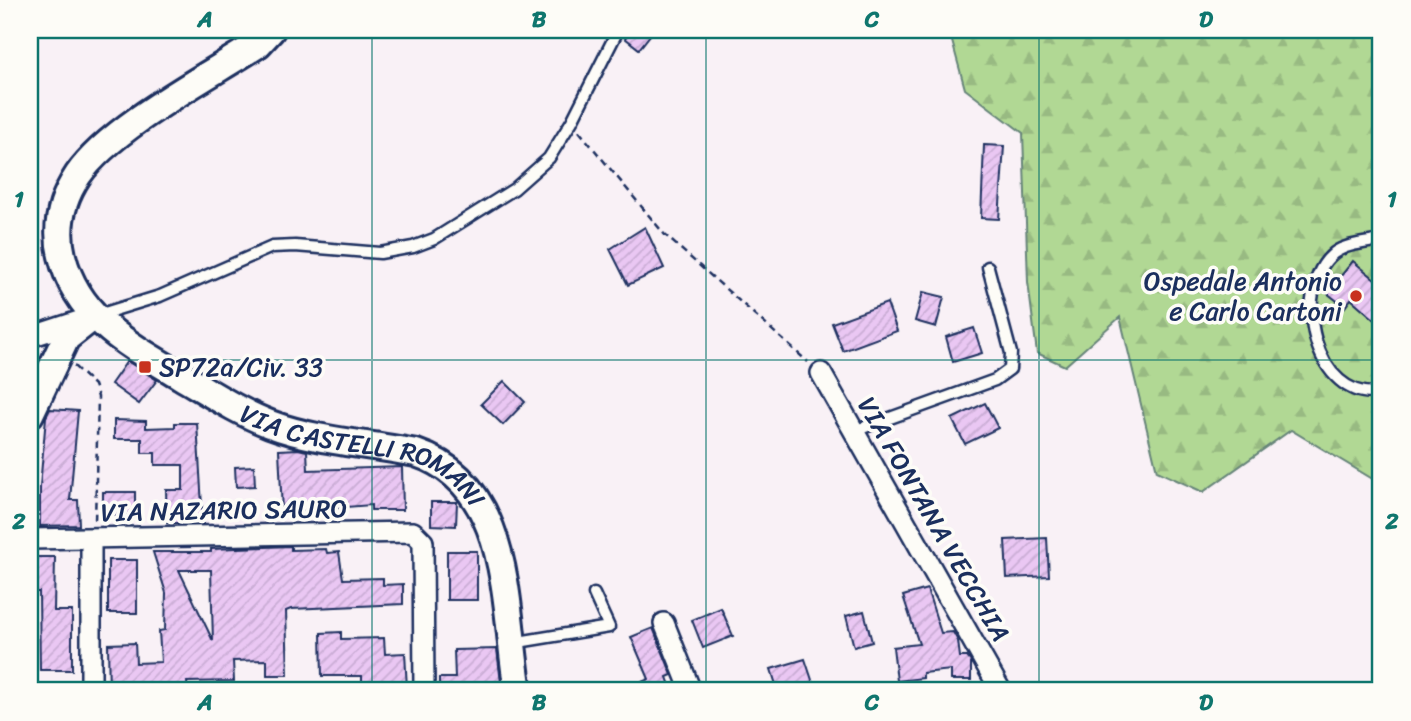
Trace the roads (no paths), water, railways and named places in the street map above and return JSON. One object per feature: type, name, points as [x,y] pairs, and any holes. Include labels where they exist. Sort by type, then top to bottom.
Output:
[{"type":"street","name":"VIA CASTELLI ROMANI","points":[[271,30],[258,44],[111,140],[91,159],[75,180],[60,220],[60,249],[74,289],[94,316],[136,349],[237,409],[272,425],[416,453],[453,472],[481,505],[496,541],[518,691]]},
{"type":"street","points":[[30,337],[94,316]]},
{"type":"street","points":[[30,414],[59,350],[72,330],[94,316]]},
{"type":"street","name":"VIA FONTANA VECCHIA","points":[[821,373],[1001,691]]},
{"type":"street","name":"VIA NAZARIO SAURO","points":[[30,539],[411,532],[419,535],[423,542],[424,691]]},
{"type":"street","points":[[91,691],[92,539]]},
{"type":"street","points":[[664,623],[691,691]]},
{"type":"lane","points":[[94,316],[160,296],[272,247],[295,246],[380,253],[427,242],[498,201],[535,172],[555,150],[618,30]]},
{"type":"lane","points":[[1381,240],[1346,247],[1334,254],[1324,266],[1312,291],[1313,330],[1329,369],[1340,383],[1356,391],[1381,391]]},
{"type":"lane","points":[[854,431],[1006,374],[1012,357],[988,267]]},
{"type":"lane","points":[[512,643],[609,627],[594,594]]},
{"type":"place","name":"Ospedale Antonio e Carlo Cartoni","points":[[1356,296]]},
{"type":"place","name":"SP72a/Civ. 33","points":[[145,367]]}]
